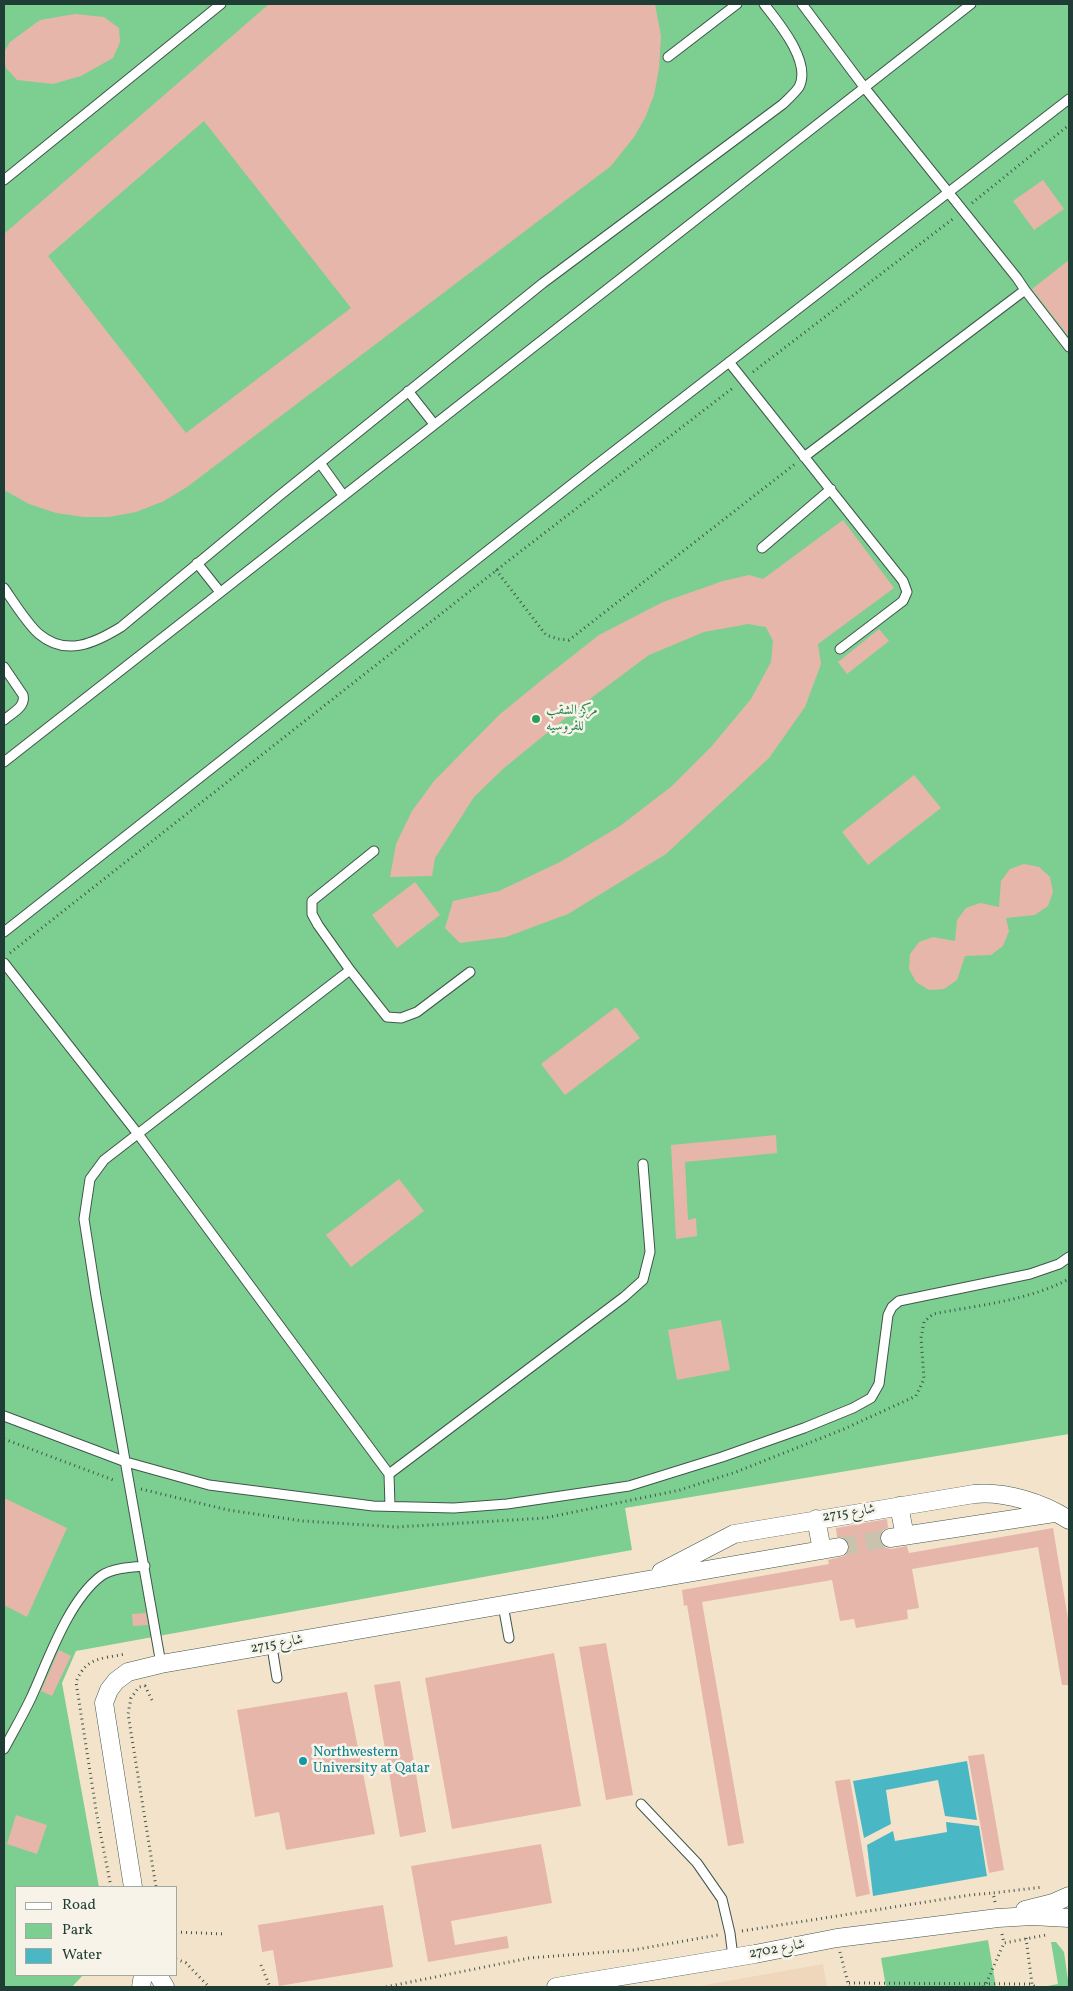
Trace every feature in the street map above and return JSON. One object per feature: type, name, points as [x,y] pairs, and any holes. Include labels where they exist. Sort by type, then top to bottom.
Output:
[{"type":"street","name":"شارع 2715","points":[[649,1579],[734,1534],[899,1506],[992,1492],[1005,1494],[1063,1516]]},
{"type":"street","name":"شارع 2715","points":[[899,1506],[898,1537],[1063,1516]]},
{"type":"street","points":[[816,1519],[822,1550]]},
{"type":"street","name":"شارع 2715","points":[[133,1886],[104,1703],[109,1690],[116,1681],[128,1672],[161,1664],[272,1647],[839,1547]]},
{"type":"street","name":"شارع 2702","points":[[998,1918],[1053,1903],[1069,1896]]},
{"type":"street","name":"شارع 2702","points":[[556,1987],[837,1938],[998,1918],[1032,1916],[1069,1918]]},
{"type":"street","points":[[159,1976],[165,1987]]},
{"type":"lane","points":[[4,180],[221,4]]},
{"type":"lane","points":[[668,57],[737,4]]},
{"type":"lane","points":[[4,588],[38,634],[57,644],[78,646],[98,641],[121,627],[542,283],[788,98],[799,86],[802,70],[796,50],[764,4]]},
{"type":"lane","points":[[802,4],[864,88],[949,192],[1069,347]]},
{"type":"lane","points":[[4,762],[971,4]]},
{"type":"lane","points":[[4,932],[729,362],[1069,99]]},
{"type":"lane","points":[[804,457],[1025,290]]},
{"type":"lane","points":[[729,362],[903,581],[907,592],[903,602],[840,650]]},
{"type":"lane","points":[[408,392],[434,424]]},
{"type":"lane","points":[[320,463],[343,495]]},
{"type":"lane","points":[[762,548],[831,489]]},
{"type":"lane","points":[[197,563],[220,592]]},
{"type":"lane","points":[[4,667],[24,700],[23,705],[4,720]]},
{"type":"lane","points":[[374,851],[312,900],[312,914],[350,970],[387,1017],[401,1018],[417,1012],[470,972]]},
{"type":"lane","points":[[4,964],[138,1134],[389,1474],[390,1506]]},
{"type":"lane","points":[[161,1664],[84,1219],[90,1179],[104,1160],[350,970]]},
{"type":"lane","points":[[389,1474],[624,1297],[643,1280],[650,1252],[643,1164]]},
{"type":"lane","points":[[4,1416],[126,1462],[209,1485],[309,1499],[390,1506],[454,1508],[498,1505],[629,1486],[704,1463],[804,1428],[853,1408],[871,1398],[879,1384],[888,1315],[892,1307],[899,1301],[1030,1274],[1059,1264],[1069,1256]]},
{"type":"lane","points":[[4,1749],[30,1700],[59,1633],[86,1591],[102,1575],[128,1568],[145,1566]]},
{"type":"lane","points":[[503,1605],[509,1638]]},
{"type":"lane","points":[[272,1647],[277,1678]]},
{"type":"lane","points":[[641,1804],[697,1863],[722,1899],[730,1933],[732,1957]]},
{"type":"path","points":[[4,958],[496,570],[963,210],[1069,125]]},
{"type":"path","points":[[496,570],[546,635],[569,640],[804,457]]},
{"type":"path","points":[[4,1439],[93,1474],[130,1486],[228,1510],[303,1521],[397,1527],[545,1518],[670,1492],[736,1472],[844,1429],[916,1396],[924,1379],[921,1338],[924,1322],[933,1314],[1029,1296],[1050,1289],[1069,1279]]},
{"type":"path","points":[[152,1700],[145,1686],[139,1687],[131,1698],[128,1714],[156,1886]]},
{"type":"path","points":[[386,1987],[529,1958],[633,1950],[970,1895],[993,1893]]},
{"type":"path","points":[[178,1932],[224,1934]]},
{"type":"path","points":[[849,1983],[1033,1986],[1026,1938]]},
{"type":"path","points":[[983,1987],[1004,1943]]},
{"type":"path","points":[[178,1960],[186,1963],[209,1987]]},
{"type":"path","points":[[261,1965],[270,1987]]},
{"type":"shaded area","points":[[823,1964],[827,1987],[694,1987]]},
{"type":"green space","name":"مركز الشقب للفروسيه","points":[[4,4],[1069,4],[1069,1434],[625,1508],[632,1550],[76,1651],[62,1683],[99,1886],[15,1886],[15,1976],[82,1976],[72,1987],[4,1987]]},
{"type":"green space","points":[[988,1940],[996,1987],[886,1987],[881,1958]]},
{"type":"green space","points":[[1051,1942],[1056,1942],[1064,1952],[1069,1987],[1042,1987],[1058,1984]]},
{"type":"water","points":[[967,1761],[977,1820],[945,1816],[938,1780],[886,1790],[891,1824],[864,1838],[853,1781]]},
{"type":"water","points":[[946,1822],[979,1826],[987,1876],[873,1896],[867,1845],[893,1831],[895,1841],[947,1832]]},
{"type":"building","points":[[269,4],[655,4],[661,36],[659,69],[654,95],[645,118],[634,137],[611,166],[187,487],[164,501],[136,512],[109,517],[84,517],[56,513],[29,504],[4,490],[4,234]],"holes":[[[204,121],[351,308],[186,433],[48,256]]]},
{"type":"building","points":[[75,14],[104,17],[119,28],[120,42],[113,58],[81,76],[53,84],[17,80],[6,68],[4,60],[4,52],[10,42],[40,20]]},
{"type":"building","points":[[1043,180],[1064,209],[1034,230],[1013,201]]},
{"type":"building","points":[[1069,260],[1069,337],[1032,289]]},
{"type":"building","points":[[843,520],[894,588],[818,644],[821,664],[805,707],[769,758],[666,854],[568,914],[506,937],[460,943],[445,928],[453,901],[499,891],[560,862],[620,826],[672,786],[711,747],[751,699],[771,662],[773,641],[766,627],[748,624],[704,632],[649,655],[579,707],[504,768],[474,797],[435,858],[432,876],[390,877],[396,844],[412,811],[434,781],[499,715],[543,679],[599,635],[663,602],[723,581],[749,575],[763,579]]},
{"type":"building","points":[[879,629],[889,641],[847,674],[838,662]]},
{"type":"building","points":[[914,775],[941,808],[868,865],[842,832]]},
{"type":"building","points":[[1024,864],[1039,867],[1050,877],[1053,892],[1048,906],[1035,915],[1006,918],[1009,931],[1003,946],[991,955],[965,956],[957,980],[944,989],[929,990],[916,982],[909,969],[910,954],[919,942],[933,937],[955,941],[957,920],[966,908],[980,903],[999,907],[1001,881],[1010,869]]},
{"type":"building","points":[[415,882],[440,915],[397,948],[372,915]]},
{"type":"building","points":[[616,1007],[640,1038],[565,1095],[541,1064]]},
{"type":"building","points":[[776,1135],[777,1153],[685,1162],[688,1220],[696,1218],[697,1236],[676,1239],[671,1145]]},
{"type":"building","points":[[399,1179],[424,1211],[351,1267],[326,1235]]},
{"type":"building","points":[[721,1320],[730,1370],[677,1380],[668,1330]]},
{"type":"building","points":[[4,1498],[67,1528],[27,1617],[4,1605]]},
{"type":"building","points":[[887,1519],[888,1528],[883,1530],[880,1535],[881,1544],[891,1549],[907,1546],[909,1553],[1053,1528],[1069,1625],[1069,1685],[1062,1685],[1038,1547],[912,1569],[919,1608],[907,1610],[908,1619],[856,1628],[854,1619],[840,1621],[832,1580],[702,1602],[744,1843],[728,1846],[687,1605],[684,1606],[682,1590],[829,1564],[828,1560],[846,1555],[849,1550],[847,1541],[843,1537],[837,1537],[836,1528]]},
{"type":"building","points":[[146,1613],[148,1625],[133,1626],[132,1614]]},
{"type":"building","points":[[606,1643],[633,1795],[606,1800],[579,1647]]},
{"type":"building","points":[[59,1650],[71,1656],[52,1696],[41,1691]]},
{"type":"building","points":[[554,1653],[581,1806],[452,1829],[425,1678]]},
{"type":"building","points":[[400,1681],[426,1832],[400,1837],[374,1685]]},
{"type":"building","name":"Northwestern University at Qatar","points":[[347,1692],[375,1834],[286,1850],[279,1812],[255,1817],[237,1710]]},
{"type":"building","points":[[984,1754],[1004,1870],[989,1873],[968,1756]]},
{"type":"building","points":[[850,1779],[870,1894],[856,1897],[835,1781]]},
{"type":"building","points":[[16,1815],[47,1825],[37,1854],[7,1844]]},
{"type":"building","points":[[541,1844],[552,1903],[451,1921],[455,1945],[507,1936],[509,1948],[428,1962],[411,1866]]},
{"type":"building","points":[[383,1905],[393,1967],[279,1986],[273,1950],[262,1952],[258,1925]]},
{"type":"tunnel","points":[[839,1547],[890,1538]]},
{"type":"place","name":"مركز الشقب للفروسيه","points":[[536,719]]},
{"type":"place","name":"Northwestern University at Qatar","points":[[303,1761]]}]
